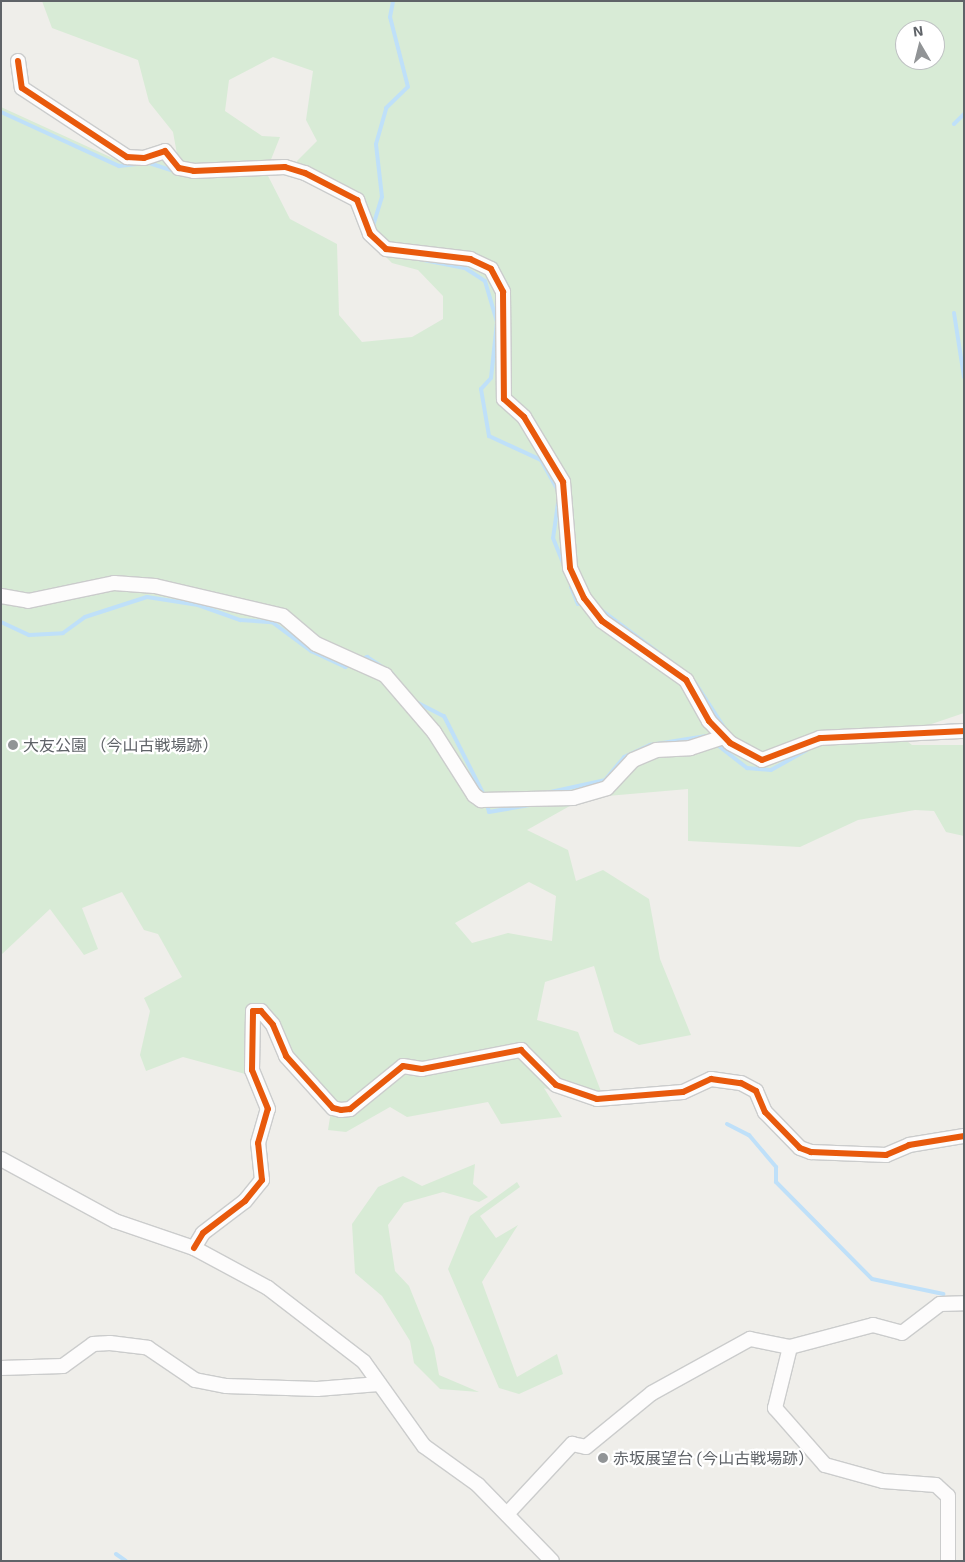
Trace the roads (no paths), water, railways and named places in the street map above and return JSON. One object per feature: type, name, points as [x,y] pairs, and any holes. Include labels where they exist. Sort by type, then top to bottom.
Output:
[{"type":"street","points":[[18,61],[22,88],[127,157],[144,158],[165,151],[179,168],[194,171],[278,167],[305,173],[357,200],[370,234],[390,250],[470,259],[498,277],[507,332],[504,398],[524,417],[563,482],[570,568],[584,598],[592,610],[657,661],[676,669],[726,740],[762,760],[813,739],[964,731]]},
{"type":"street","points":[[1,596],[28,600],[114,583],[155,586],[283,616],[316,644],[361,661],[385,675],[434,732],[474,795],[486,800],[542,801],[607,788],[633,760],[656,750],[726,740]]},
{"type":"street","points":[[194,1248],[203,1233],[245,1201],[262,1180],[258,1143],[268,1108],[252,1070],[253,1011],[267,1018],[286,1056],[333,1108],[341,1110],[350,1109],[403,1066],[422,1069],[521,1050],[556,1085],[597,1099],[683,1092],[711,1079],[742,1083],[756,1091],[765,1112],[800,1148],[811,1152],[886,1155],[909,1145],[964,1136]]},
{"type":"street","points":[[1,1159],[115,1221],[194,1248],[268,1288],[364,1362],[424,1446],[478,1485],[552,1561]]},
{"type":"street","points":[[507,1514],[555,1459],[572,1444],[586,1447],[598,1440],[600,1432],[652,1394],[750,1339],[790,1347],[873,1325],[902,1333],[940,1304],[964,1304]]},
{"type":"street","points":[[1,1368],[63,1366],[93,1344],[110,1343],[148,1348],[195,1380],[226,1386],[317,1389],[379,1384]]},
{"type":"street","points":[[790,1347],[775,1408],[825,1465],[883,1481],[936,1485],[948,1496],[948,1561]]},
{"type":"waterway","points":[[373,226],[382,197],[376,144],[386,108],[408,87],[390,17],[393,1]]},
{"type":"waterway","points":[[1,112],[119,166],[137,164]]},
{"type":"waterway","points":[[954,124],[964,114]]},
{"type":"waterway","points":[[149,163],[171,170]]},
{"type":"waterway","points":[[393,254],[465,268],[485,281],[497,322],[491,378],[481,389],[489,436],[541,460],[558,491]]},
{"type":"waterway","points":[[954,313],[964,377]]},
{"type":"waterway","points":[[558,503],[553,538],[565,568]]},
{"type":"waterway","points":[[571,587],[578,604],[585,603]]},
{"type":"waterway","points":[[1,622],[29,635],[63,633],[85,617],[147,597],[198,605],[240,620],[272,622],[311,651],[345,667],[351,664]]},
{"type":"waterway","points":[[600,609],[690,676]]},
{"type":"waterway","points":[[360,660],[367,657],[392,673]]},
{"type":"waterway","points":[[696,684],[731,738]]},
{"type":"waterway","points":[[418,703],[444,716],[485,797]]},
{"type":"waterway","points":[[818,734],[959,725]]},
{"type":"waterway","points":[[546,793],[605,780],[624,757],[650,745],[706,736]]},
{"type":"waterway","points":[[715,743],[747,768],[771,770],[807,750]]},
{"type":"waterway","points":[[487,804],[489,812],[541,803]]},
{"type":"waterway","points":[[727,1124],[749,1135],[776,1167],[776,1182],[872,1279],[943,1294]]},
{"type":"waterway","points":[[116,1554],[126,1561]]},
{"type":"place","name":"大友公園 （今山古戦場跡）","points":[[13,745]]},
{"type":"place","name":"赤坂展望台 (今山古戦場跡）","points":[[603,1458]]}]
